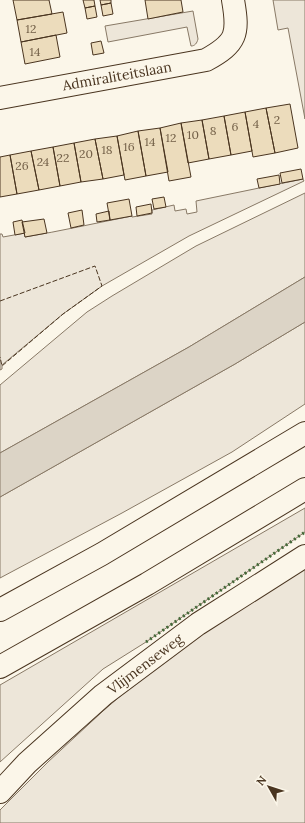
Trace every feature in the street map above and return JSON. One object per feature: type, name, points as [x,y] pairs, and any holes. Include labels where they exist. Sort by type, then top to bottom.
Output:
[{"type":"main road","name":"Admiraliteitslaan","points":[[1,92],[206,60],[219,53],[230,44],[236,30],[236,17],[233,0]]},
{"type":"main road","points":[[0,610],[102,554],[305,433]]},
{"type":"main road","points":[[0,667],[147,584],[305,489]]},
{"type":"main road","name":"Vlijmenseweg","points":[[0,792],[27,763],[103,695],[198,624],[305,556]]},
{"type":"shaded area","points":[[273,0],[305,0],[305,119],[288,28],[278,30]]},
{"type":"shaded area","points":[[193,11],[198,39],[194,45],[191,46],[187,27],[108,42],[105,26]]},
{"type":"shaded area","points":[[303,179],[304,181],[189,236],[102,286],[63,314],[2,365],[2,369],[0,370],[0,234],[2,234],[3,237],[25,233],[25,237],[132,216],[152,214],[152,210],[174,205],[175,211],[186,209],[187,214],[197,212],[196,201]]},
{"type":"shaded area","points":[[305,193],[305,277],[189,347],[0,453],[0,385],[87,312],[112,296],[196,246]]},
{"type":"shaded area","points":[[305,277],[305,322],[235,364],[0,497],[0,453],[189,347]]},
{"type":"shaded area","points":[[305,322],[305,404],[232,452],[0,578],[0,497],[235,364]]},
{"type":"shaded area","points":[[305,508],[305,532],[146,642],[103,669],[0,762],[0,685]]},
{"type":"shaded area","points":[[305,564],[305,823],[0,823],[0,810],[48,762],[103,711],[194,632]]},
{"type":"building","points":[[13,0],[49,0],[52,14],[17,20]]},
{"type":"building","points":[[83,0],[94,0],[95,6],[85,8]]},
{"type":"building","points":[[100,0],[111,0],[111,3],[101,5]]},
{"type":"building","points":[[145,0],[181,0],[183,12],[148,19]]},
{"type":"building","points":[[111,3],[113,14],[103,16],[101,5]]},
{"type":"building","points":[[95,6],[97,17],[87,19],[85,8]]},
{"type":"building","points":[[63,12],[67,33],[21,42],[17,20]]},
{"type":"building","points":[[56,35],[60,57],[25,64],[21,42]]},
{"type":"building","points":[[101,41],[104,53],[93,55],[91,43]]},
{"type":"building","points":[[290,104],[298,148],[275,153],[266,108]]},
{"type":"building","points":[[266,108],[275,153],[253,157],[245,112]]},
{"type":"building","points":[[245,112],[252,151],[231,155],[224,116]]},
{"type":"building","points":[[224,116],[231,155],[209,159],[202,120]]},
{"type":"building","points":[[202,120],[209,159],[188,163],[181,123]]},
{"type":"building","points":[[181,123],[191,177],[169,181],[160,128]]},
{"type":"building","points":[[160,128],[168,172],[146,176],[138,131]]},
{"type":"building","points":[[138,131],[146,176],[125,180],[117,136]]},
{"type":"building","points":[[117,136],[124,175],[103,179],[95,139]]},
{"type":"building","points":[[95,139],[103,179],[81,182],[74,143]]},
{"type":"building","points":[[74,143],[81,182],[60,186],[53,147]]},
{"type":"building","points":[[53,147],[60,186],[39,190],[31,151]]},
{"type":"building","points":[[31,151],[39,190],[17,194],[10,155]]},
{"type":"building","points":[[10,155],[17,194],[0,197],[0,157]]},
{"type":"building","points":[[301,169],[303,179],[282,183],[280,173]]},
{"type":"building","points":[[279,175],[280,184],[259,188],[257,179]]},
{"type":"building","points":[[164,197],[166,207],[154,209],[152,199]]},
{"type":"building","points":[[129,199],[132,216],[110,220],[107,203]]},
{"type":"building","points":[[151,204],[152,213],[137,216],[136,207]]},
{"type":"building","points":[[82,210],[84,225],[71,228],[68,213]]},
{"type":"building","points":[[109,211],[110,220],[97,222],[96,214]]},
{"type":"building","points":[[44,219],[47,233],[25,237],[22,222]]},
{"type":"building","points":[[22,220],[25,233],[15,235],[13,222]]},
{"type":"hedge","points":[[146,642],[305,532]]},
{"type":"fence","points":[[0,301],[95,266],[102,286],[63,314],[2,366],[0,357]]}]
